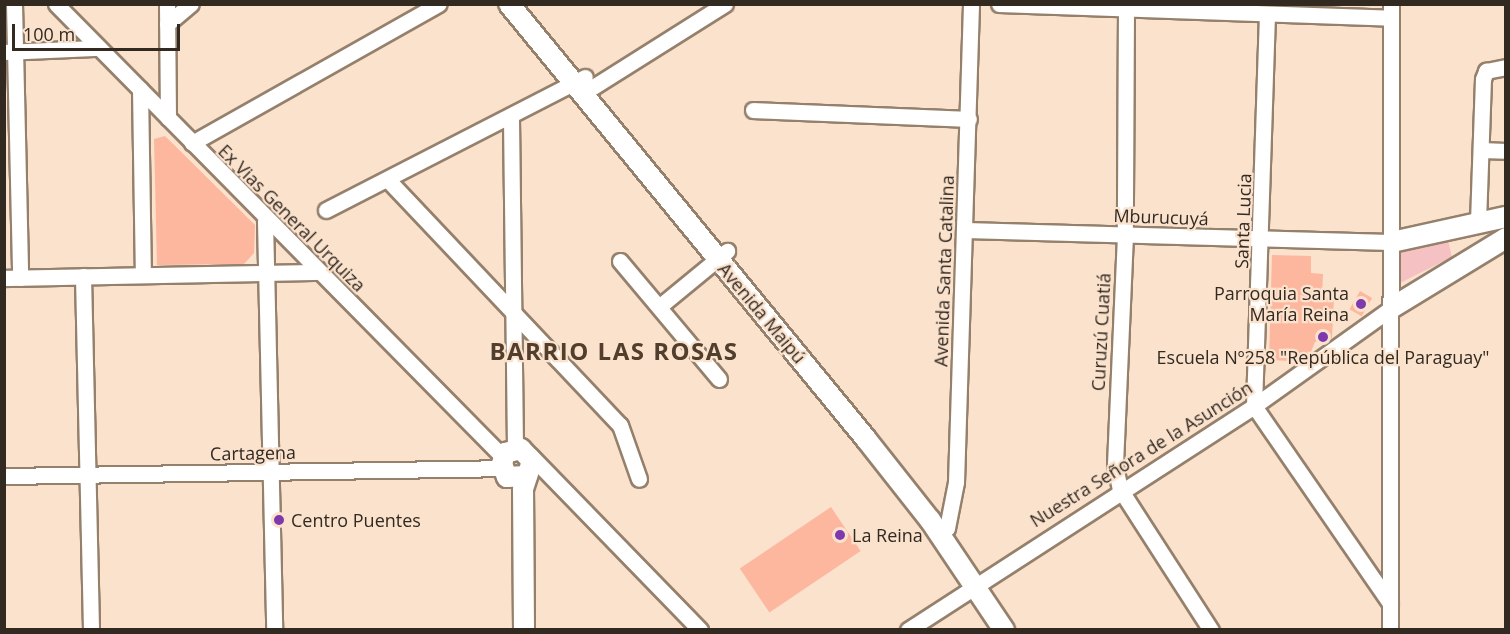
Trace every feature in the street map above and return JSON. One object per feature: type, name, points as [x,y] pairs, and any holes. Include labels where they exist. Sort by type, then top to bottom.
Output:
[{"type":"main road","name":"Avenida Maipú","points":[[509,4],[584,83]]},
{"type":"main road","name":"Avenida Maipú","points":[[523,4],[943,531],[978,582],[1017,630]]},
{"type":"main road","points":[[1392,242],[1506,217]]},
{"type":"main road","points":[[1456,227],[1466,259]]},
{"type":"main road","points":[[1393,307],[1466,259],[1506,238]]},
{"type":"main road","points":[[511,461],[527,476],[524,630]]},
{"type":"main road","points":[[511,461],[511,630]]},
{"type":"main road","name":"Avenida Maipú","points":[[978,582],[1004,630]]},
{"type":"street","points":[[14,4],[9,51],[12,278],[318,272]]},
{"type":"street","name":"Ex Vias General Urquiza","points":[[56,4],[140,88],[265,221],[511,461],[700,630]]},
{"type":"street","points":[[166,4],[168,118]]},
{"type":"street","points":[[167,24],[191,4]]},
{"type":"street","points":[[192,143],[439,4]]},
{"type":"street","points":[[326,210],[584,83],[725,4]]},
{"type":"street","name":"Avenida Santa Catalina","points":[[943,531],[956,482],[971,4]]},
{"type":"street","points":[[999,4],[1267,14],[1391,11],[1393,307],[1388,629]]},
{"type":"street","name":"Curuzú Cuatiá","points":[[1126,9],[1125,235],[1114,466],[1120,489],[1211,630]]},
{"type":"street","name":"Santa Lucia","points":[[1254,406],[1263,240],[1267,14]]},
{"type":"street","points":[[9,51],[98,48]]},
{"type":"street","points":[[1479,222],[1486,71],[1506,67]]},
{"type":"street","points":[[140,88],[143,274]]},
{"type":"street","points":[[753,110],[969,118]]},
{"type":"street","points":[[511,119],[513,315],[511,461]]},
{"type":"street","points":[[1481,150],[1506,151]]},
{"type":"street","points":[[388,180],[513,315],[620,425],[639,479]]},
{"type":"street","points":[[265,221],[274,630]]},
{"type":"street","name":"Mburucuyá","points":[[964,230],[1392,242]]},
{"type":"street","points":[[660,306],[722,255]]},
{"type":"street","points":[[620,261],[719,379]]},
{"type":"street","points":[[83,276],[91,630]]},
{"type":"street","name":"Nuestra Señora de la Asunción","points":[[908,630],[1120,489],[1254,406],[1393,307]]},
{"type":"street","points":[[1254,406],[1390,603]]},
{"type":"street","name":"Cartagena","points":[[4,476],[271,472],[511,461]]},
{"type":"shaded area","points":[[1447,236],[1452,257],[1400,283],[1399,254],[1405,245]]},
{"type":"building","points":[[165,136],[255,225],[254,253],[244,264],[157,265],[154,139]]},
{"type":"building","name":"Escuela Nº258 \"República del Paraguay\"","points":[[1272,255],[1311,256],[1311,273],[1323,274],[1322,297],[1334,298],[1332,338],[1315,342],[1310,354],[1290,354],[1290,361],[1269,360]]},
{"type":"building","name":"Parroquia Santa María Reina","points":[[1360,291],[1372,298],[1362,316],[1350,309]]},
{"type":"building","points":[[831,507],[861,551],[769,612],[740,569]]},
{"type":"place","name":"Parroquia Santa María Reina","points":[[1361,304]]},
{"type":"place","name":"Escuela Nº258 \"República del Paraguay\"","points":[[1323,337]]},
{"type":"place","name":"Centro Puentes","points":[[279,520]]},
{"type":"place","name":"La Reina","points":[[840,535]]},
{"type":"district","name":"BARRIO LAS ROSAS","points":[[614,351]]}]
